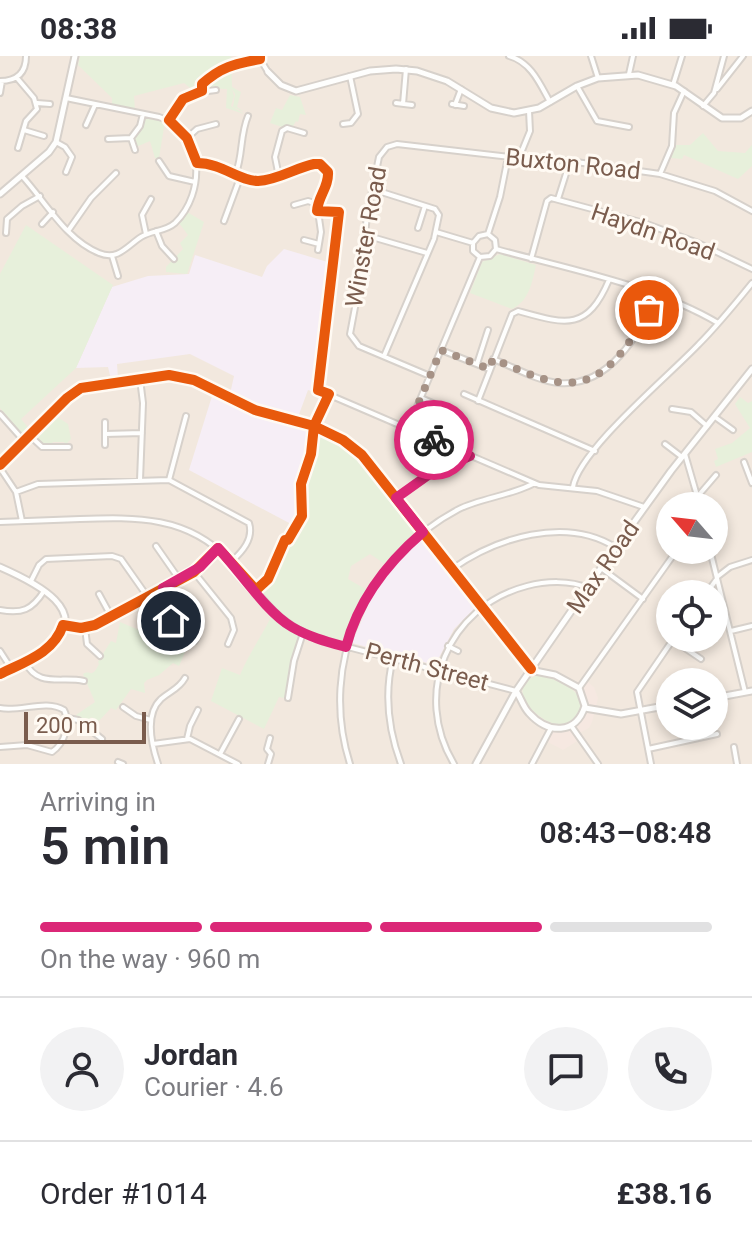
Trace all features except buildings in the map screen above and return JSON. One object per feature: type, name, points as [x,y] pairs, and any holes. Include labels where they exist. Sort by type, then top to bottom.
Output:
[{"type":"street","points":[[0,93],[1,81],[17,78],[24,68],[26,56]]},
{"type":"street","points":[[1,191],[49,152],[56,142],[75,56]]},
{"type":"street","points":[[509,56],[528,66],[550,102]]},
{"type":"street","points":[[591,56],[598,78]]},
{"type":"street","points":[[629,74],[633,56]]},
{"type":"street","points":[[673,85],[682,56]]},
{"type":"street","points":[[714,93],[724,56]]},
{"type":"street","points":[[703,106],[743,56]]},
{"type":"street","points":[[260,58],[281,85],[296,91],[382,69],[406,69],[434,75],[495,110],[514,113],[529,111],[598,78],[629,74],[673,85],[725,119],[741,118],[752,111]]},
{"type":"street","points":[[403,104],[406,69]]},
{"type":"street","points":[[343,124],[351,123],[358,114],[350,76]]},
{"type":"street","points":[[17,78],[37,103],[37,109],[26,121],[18,148]]},
{"type":"street","points":[[577,86],[597,121],[629,127]]},
{"type":"street","points":[[169,120],[183,99],[201,89],[216,90]]},
{"type":"street","points":[[461,89],[453,104],[464,106]]},
{"type":"street","points":[[660,174],[672,146],[674,113],[684,91]]},
{"type":"street","points":[[22,176],[68,231],[94,251],[112,256],[123,252],[146,234],[166,228],[177,220],[191,200],[197,163],[187,138],[169,120],[66,98]]},
{"type":"street","points":[[37,103],[50,104]]},
{"type":"street","points":[[396,103],[412,105]]},
{"type":"street","points":[[86,125],[95,105]]},
{"type":"street","points":[[519,158],[530,131],[529,111]]},
{"type":"street","points":[[131,138],[140,126],[143,114]]},
{"type":"street","points":[[224,221],[238,174],[242,131],[248,116]]},
{"type":"street","points":[[187,138],[216,124]]},
{"type":"street","points":[[279,177],[275,157],[282,131],[287,128],[304,133]]},
{"type":"street","points":[[23,130],[44,136]]},
{"type":"street","points":[[108,139],[131,138]]},
{"type":"street","points":[[131,138],[135,150]]},
{"type":"street","points":[[56,142],[65,147],[72,157],[66,172]]},
{"type":"street","name":"Buxton Road","points":[[387,147],[405,145],[570,161],[660,174],[715,191],[752,211]]},
{"type":"street","name":"Winster Road","points":[[387,147],[379,157],[372,189],[350,331],[357,345],[430,376]]},
{"type":"street","points":[[488,234],[508,157]]},
{"type":"street","points":[[159,161],[169,176],[195,182]]},
{"type":"street","points":[[531,259],[547,201],[556,199],[570,161]]},
{"type":"street","points":[[197,163],[215,164],[255,181],[279,177],[314,164],[324,167],[328,172],[317,204],[321,232],[318,247],[304,240]]},
{"type":"street","points":[[68,231],[91,198],[116,173]]},
{"type":"street","points":[[372,189],[439,213],[436,232],[384,357]]},
{"type":"street","points":[[6,233],[7,219],[40,196]]},
{"type":"street","points":[[146,234],[142,215],[151,199]]},
{"type":"street","name":"Haydn Road","points":[[556,199],[644,223],[698,243],[752,269]]},
{"type":"street","points":[[294,205],[308,201],[317,204]]},
{"type":"street","points":[[418,228],[425,206]]},
{"type":"street","points":[[317,211],[339,212]]},
{"type":"street","points":[[42,224],[53,212]]},
{"type":"street","points":[[156,231],[162,246],[174,259]]},
{"type":"street","points":[[436,232],[473,243]]},
{"type":"street","points":[[480,257],[473,250],[473,243],[479,236],[488,234]]},
{"type":"street","points":[[480,257],[490,256],[496,249],[495,240],[488,234]]},
{"type":"street","points":[[365,235],[427,253]]},
{"type":"street","points":[[496,249],[655,295],[694,309],[718,323]]},
{"type":"street","points":[[112,256],[118,276]]},
{"type":"street","points":[[408,428],[480,257]]},
{"type":"street","points":[[478,401],[509,317],[518,311],[557,322],[576,320],[594,308],[609,280]]},
{"type":"street","points":[[573,487],[576,476],[595,451],[638,402],[718,323],[752,283]]},
{"type":"street","points":[[493,359],[554,382],[586,379],[606,369],[619,357],[655,295]]},
{"type":"street","points":[[477,364],[488,330]]},
{"type":"street","points":[[441,350],[489,369]]},
{"type":"street","name":"Max Road","points":[[476,764],[516,691],[601,568],[683,455],[752,369]]},
{"type":"street","points":[[22,521],[16,492],[0,466],[70,395],[81,388],[140,378],[169,375],[194,380],[254,409],[314,426],[343,440],[362,455],[530,670],[558,676],[579,688],[585,708]]},
{"type":"street","points":[[140,378],[143,403],[140,480]]},
{"type":"street","points":[[318,390],[534,483],[609,494],[645,508]]},
{"type":"street","points":[[314,426],[329,394]]},
{"type":"street","points":[[464,394],[595,451]]},
{"type":"street","points":[[421,398],[437,405]]},
{"type":"street","points":[[672,409],[692,411],[707,426]]},
{"type":"street","points":[[0,414],[24,441]]},
{"type":"street","points":[[169,480],[186,416]]},
{"type":"street","points":[[715,417],[733,430]]},
{"type":"street","points":[[105,422],[105,445]]},
{"type":"street","points":[[720,429],[724,424]]},
{"type":"street","points":[[105,434],[142,433]]},
{"type":"street","points":[[29,435],[42,447],[69,447]]},
{"type":"street","points":[[665,444],[683,455],[697,492]]},
{"type":"street","points":[[396,498],[431,473],[470,456]]},
{"type":"street","points":[[744,462],[752,481]]},
{"type":"street","points":[[701,492],[716,475]]},
{"type":"street","points":[[522,489],[524,479]]},
{"type":"street","points":[[16,492],[38,484],[169,480],[249,523],[250,536],[241,553],[231,562]]},
{"type":"street","points":[[350,764],[340,710],[340,681],[351,628],[376,581],[423,532],[461,507],[534,483]]},
{"type":"street","name":"Perth Street","points":[[0,522],[152,519],[184,527],[218,548],[281,619],[303,633],[516,691]]},
{"type":"street","points":[[452,569],[487,548],[530,535],[564,533],[586,536],[617,547]]},
{"type":"street","points":[[256,590],[268,579],[284,541]]},
{"type":"street","points":[[152,553],[157,547],[179,579]]},
{"type":"street","points":[[63,625],[85,627],[111,617],[194,572],[218,548]]},
{"type":"street","points":[[31,581],[39,565],[46,559],[112,556],[121,559],[147,596]]},
{"type":"street","points":[[717,578],[730,567],[752,560]]},
{"type":"street","points":[[579,688],[667,564]]},
{"type":"street","points":[[714,564],[748,692],[728,696]]},
{"type":"street","points":[[0,567],[45,589],[58,602],[63,625],[53,644],[0,674]]},
{"type":"street","points":[[601,568],[643,599]]},
{"type":"street","points":[[194,572],[231,618],[234,630],[228,644]]},
{"type":"street","points":[[454,764],[443,742],[436,713],[439,670],[448,646],[461,627],[482,607],[504,594],[531,585],[563,582],[588,588]]},
{"type":"street","points":[[163,588],[197,637],[195,641]]},
{"type":"street","points":[[0,610],[24,612],[35,604],[45,589]]},
{"type":"street","points":[[99,594],[111,617]]},
{"type":"street","points":[[171,624],[181,615]]},
{"type":"street","points":[[731,631],[752,626]]},
{"type":"street","points":[[85,627],[87,644],[96,656]]},
{"type":"street","points":[[288,698],[294,661],[303,633]]},
{"type":"street","points":[[448,646],[458,651]]},
{"type":"street","points":[[0,651],[11,668]]},
{"type":"street","points":[[651,764],[637,692],[665,652]]},
{"type":"street","points":[[692,652],[701,659]]},
{"type":"street","points":[[393,658],[388,685],[388,712],[401,764]]},
{"type":"street","points":[[25,662],[34,674],[44,680],[84,681]]},
{"type":"street","points":[[158,764],[151,720],[157,703],[180,687],[185,678]]},
{"type":"street","points":[[516,691],[529,713],[551,728],[572,727]]},
{"type":"street","points":[[0,708],[17,710],[56,705],[64,710],[68,718],[59,746],[52,752],[27,745],[0,747]]},
{"type":"street","points":[[123,707],[136,716],[151,720]]},
{"type":"street","points":[[585,708],[613,715],[656,708]]},
{"type":"street","points":[[572,727],[585,708]]},
{"type":"street","points":[[187,739],[198,710]]},
{"type":"street","points":[[68,718],[78,720],[102,739]]},
{"type":"street","points":[[220,754],[239,719]]},
{"type":"street","points":[[572,727],[598,764]]},
{"type":"street","points":[[532,764],[551,728]]},
{"type":"street","points":[[268,764],[270,738]]},
{"type":"street","points":[[153,744],[187,739],[238,764]]},
{"type":"street","points":[[648,749],[689,740]]},
{"type":"street","points":[[734,747],[737,764]]},
{"type":"shaded area","points":[[0,56],[752,56],[752,764],[0,764]]},
{"type":"shaded area","points":[[284,249],[331,263],[320,380],[314,392],[308,390],[298,417],[245,402],[230,394],[234,376],[190,354],[117,364],[118,378],[111,379],[108,367],[76,368],[112,287],[148,276],[189,274],[195,255],[262,277],[267,266]]},
{"type":"shaded area","points":[[213,393],[246,410],[310,429],[296,490],[299,513],[293,525],[189,470]]},
{"type":"shaded area","points":[[422,538],[477,606],[454,629],[435,665],[352,643],[372,596],[403,555]]},
{"type":"shaded area","points":[[587,681],[594,687],[598,698],[592,722],[589,728],[579,733],[579,740],[563,750],[546,741],[551,731],[576,727],[586,714],[588,706],[582,688]]},
{"type":"green space","points":[[80,56],[231,56],[232,87],[241,92],[237,107],[244,112],[233,107],[235,94],[232,89],[234,96],[231,106],[244,114],[226,108],[227,89],[205,88],[203,85],[197,86],[194,91],[184,83],[134,96],[135,110],[112,104],[112,98],[78,65]]},
{"type":"green space","points":[[290,95],[300,97],[306,115],[300,114],[293,126],[282,127],[270,123],[276,108],[282,110]]},
{"type":"green space","points":[[143,117],[165,121],[159,158],[155,158],[150,141],[136,147],[133,139]]},
{"type":"green space","points":[[703,133],[718,151],[745,153],[752,145],[752,166],[738,179],[684,155],[682,159],[671,158],[675,145],[690,145]]},
{"type":"green space","points":[[187,212],[204,222],[187,274],[166,272],[166,267],[183,249],[180,243],[188,235],[179,223]]},
{"type":"green space","points":[[26,225],[113,285],[76,368],[21,419],[30,430],[24,434],[0,408],[0,274]]},
{"type":"green space","points":[[500,254],[536,265],[526,296],[512,309],[470,293],[482,262]]},
{"type":"green space","points":[[740,397],[748,403],[752,401],[752,452],[716,467],[714,461],[718,459],[715,449],[732,443],[750,428],[735,404]]},
{"type":"green space","points":[[56,416],[68,424],[71,439],[65,445],[64,442],[53,442],[50,446],[39,443],[33,437]]},
{"type":"green space","points":[[310,429],[344,445],[358,457],[417,530],[385,564],[370,554],[351,566],[348,579],[367,590],[344,641],[298,625],[262,591],[270,581],[299,513],[296,490]]},
{"type":"green space","points":[[271,617],[299,637],[285,698],[279,697],[264,729],[211,701],[222,668],[240,675]]},
{"type":"green space","points":[[120,622],[186,650],[179,666],[173,663],[144,683],[145,693],[131,689],[116,710],[111,708],[99,721],[91,717],[86,725],[76,715],[95,702],[83,674],[93,673],[111,641],[116,643]]},
{"type":"green space","points":[[538,675],[555,677],[554,680],[568,686],[580,698],[582,709],[571,723],[552,723],[544,719],[525,700],[523,686]]},
{"type":"cycle path","points":[[0,674],[45,650],[59,635],[63,625],[81,628],[95,625],[194,572],[218,548],[256,590],[268,579],[285,540],[288,540],[302,516],[301,484],[311,454],[314,426],[329,394],[318,390],[339,212],[317,211],[328,172],[320,164],[314,164],[258,181],[197,163],[187,138],[169,120],[183,99],[202,91],[202,84],[216,73],[260,59],[260,56]]},
{"type":"cycle path","points":[[0,465],[81,388],[169,375],[194,380],[255,410],[314,426],[343,440],[362,455],[531,669]]},
{"type":"way so far","points":[[434,440],[408,428],[441,350],[489,369],[493,359],[554,382],[574,382],[613,364],[649,310]]},
{"type":"route","points":[[171,621],[181,615],[163,588],[200,567],[218,548],[290,627],[346,647],[351,628],[376,581],[423,532],[396,498],[431,473],[470,456],[434,440]]}]
